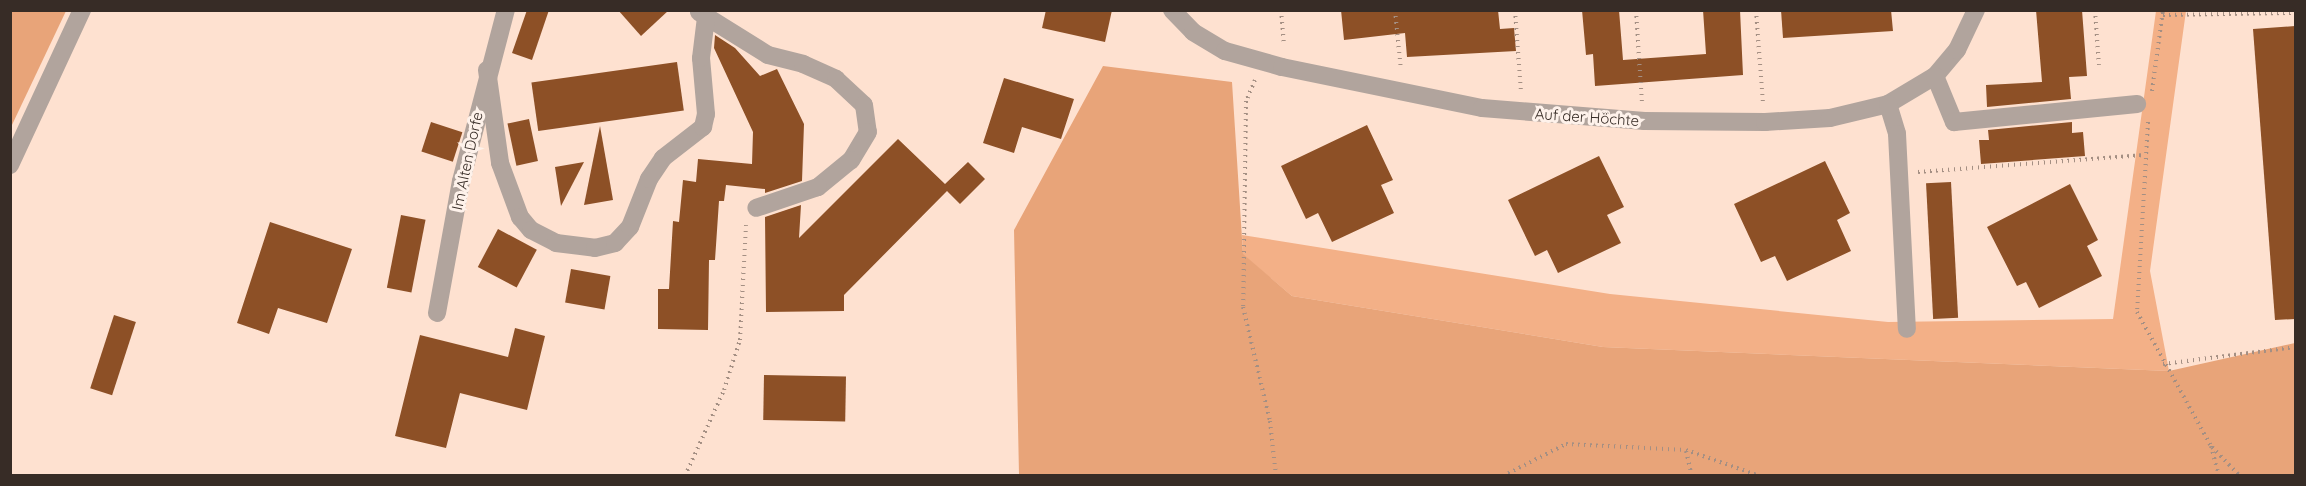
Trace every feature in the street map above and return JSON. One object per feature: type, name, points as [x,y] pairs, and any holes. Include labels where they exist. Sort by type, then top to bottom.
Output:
[{"type":"street","points":[[10,165],[82,10]]},
{"type":"street","name":"Im Alten Dorfe","points":[[437,313],[461,181],[488,70],[506,10]]},
{"type":"street","name":"Auf der Höchte","points":[[1172,10],[1193,32],[1225,51],[1262,62],[1403,92],[1523,112],[1644,121],[1765,122],[1830,118],[1888,104],[1935,76],[1957,50],[1976,10]]},
{"type":"street","points":[[488,70],[500,163],[520,218],[531,230],[556,243],[595,248],[615,243],[630,227],[649,179],[663,158],[703,127],[706,114],[701,58],[702,15],[768,55],[803,64],[836,79],[864,105],[868,132],[851,160],[818,187],[756,208]]},
{"type":"street","points":[[1935,76],[1954,122],[2144,101]]},
{"type":"street","points":[[1888,104],[1897,134],[1906,329]]},
{"type":"path","points":[[1395,10],[1403,92]]},
{"type":"path","points":[[1515,10],[1523,112]]},
{"type":"path","points":[[1636,10],[1644,121]]},
{"type":"path","points":[[1756,10],[1765,122]]},
{"type":"path","points":[[2095,10],[2099,65]]},
{"type":"path","points":[[2144,101],[2163,13],[2295,13]]},
{"type":"path","points":[[1262,62],[1246,101],[1243,307],[1270,420],[1276,476]]},
{"type":"path","points":[[2149,120],[2144,155],[2137,312],[2163,364],[2211,446],[2240,476]]},
{"type":"path","points":[[1899,175],[1928,169],[2144,155]]},
{"type":"path","points":[[685,476],[724,390],[740,340],[746,216],[756,208]]},
{"type":"path","points":[[2163,364],[2295,347]]},
{"type":"path","points":[[1503,476],[1566,444],[1686,450],[1760,476]]},
{"type":"path","points":[[2211,446],[2219,476]]},
{"type":"path","points":[[1686,450],[1692,476]]},
{"type":"shaded area","points":[[10,11],[66,11],[11,127]]},
{"type":"shaded area","points":[[2156,11],[2186,11],[2150,271],[2169,371],[1603,347],[1292,296],[1243,255],[1242,235],[1610,294],[1888,322],[2113,319]]},
{"type":"shaded area","points":[[1103,66],[1232,82],[1243,254],[1292,296],[1603,347],[2169,371],[2295,343],[2295,475],[1019,475],[1014,230]]},
{"type":"building","points":[[527,10],[549,10],[532,60],[512,53]]},
{"type":"building","points":[[618,10],[669,10],[641,36]]},
{"type":"building","points":[[1046,10],[1112,10],[1105,42],[1042,28]]},
{"type":"building","points":[[1341,10],[1498,10],[1500,29],[1514,28],[1516,51],[1407,57],[1405,33],[1344,40]]},
{"type":"building","points":[[1582,10],[1619,10],[1623,60],[1706,54],[1703,10],[1740,10],[1743,75],[1595,86],[1593,54],[1586,55]]},
{"type":"building","points":[[1781,10],[1891,10],[1893,31],[1783,38]]},
{"type":"building","points":[[2036,10],[2082,10],[2087,76],[2069,77],[2071,99],[1987,107],[1986,85],[2042,82]]},
{"type":"building","points":[[2295,26],[2295,319],[2275,320],[2253,29]]},
{"type":"building","points":[[715,35],[735,48],[760,76],[777,69],[804,124],[802,181],[765,193],[765,189],[726,185],[724,201],[719,201],[715,260],[709,260],[708,330],[658,329],[658,289],[669,289],[673,221],[679,222],[683,180],[696,182],[698,159],[752,164],[753,132],[714,48]]},
{"type":"building","points":[[677,62],[684,111],[538,131],[531,82]]},
{"type":"building","points":[[1004,78],[1074,99],[1061,139],[1022,127],[1014,153],[983,143]]},
{"type":"building","points":[[529,119],[538,161],[516,166],[507,124]]},
{"type":"building","points":[[431,122],[462,132],[453,162],[421,151]]},
{"type":"building","points":[[2072,122],[2072,133],[2083,132],[2085,156],[1981,164],[1979,140],[1989,140],[1988,130]]},
{"type":"building","points":[[1367,125],[1393,180],[1381,185],[1394,213],[1332,242],[1318,213],[1306,219],[1281,166]]},
{"type":"building","points":[[600,126],[613,200],[584,205]]},
{"type":"building","points":[[898,139],[945,184],[968,162],[985,179],[960,204],[947,191],[844,295],[844,311],[766,312],[765,217],[801,205],[799,238]]},
{"type":"building","points":[[1599,156],[1624,207],[1607,215],[1621,243],[1558,273],[1547,250],[1535,256],[1508,200]]},
{"type":"building","points":[[1825,161],[1850,213],[1837,220],[1851,251],[1787,281],[1775,256],[1761,262],[1734,204]]},
{"type":"building","points":[[584,162],[561,206],[555,167]]},
{"type":"building","points":[[1951,182],[1958,318],[1933,319],[1926,183]]},
{"type":"building","points":[[2070,184],[2098,240],[2087,246],[2102,276],[2039,308],[2026,282],[2017,286],[1987,227]]},
{"type":"building","points":[[401,215],[426,220],[411,292],[387,288]]},
{"type":"building","points":[[270,222],[352,249],[327,323],[278,308],[269,334],[237,323]]},
{"type":"building","points":[[498,229],[537,250],[517,288],[478,267]]},
{"type":"building","points":[[571,269],[610,276],[604,309],[565,302]]},
{"type":"building","points":[[114,315],[136,322],[112,395],[90,388]]},
{"type":"building","points":[[515,328],[545,336],[527,410],[460,393],[446,448],[395,436],[420,335],[508,357]]},
{"type":"building","points":[[764,375],[846,376],[845,421],[763,420]]}]
